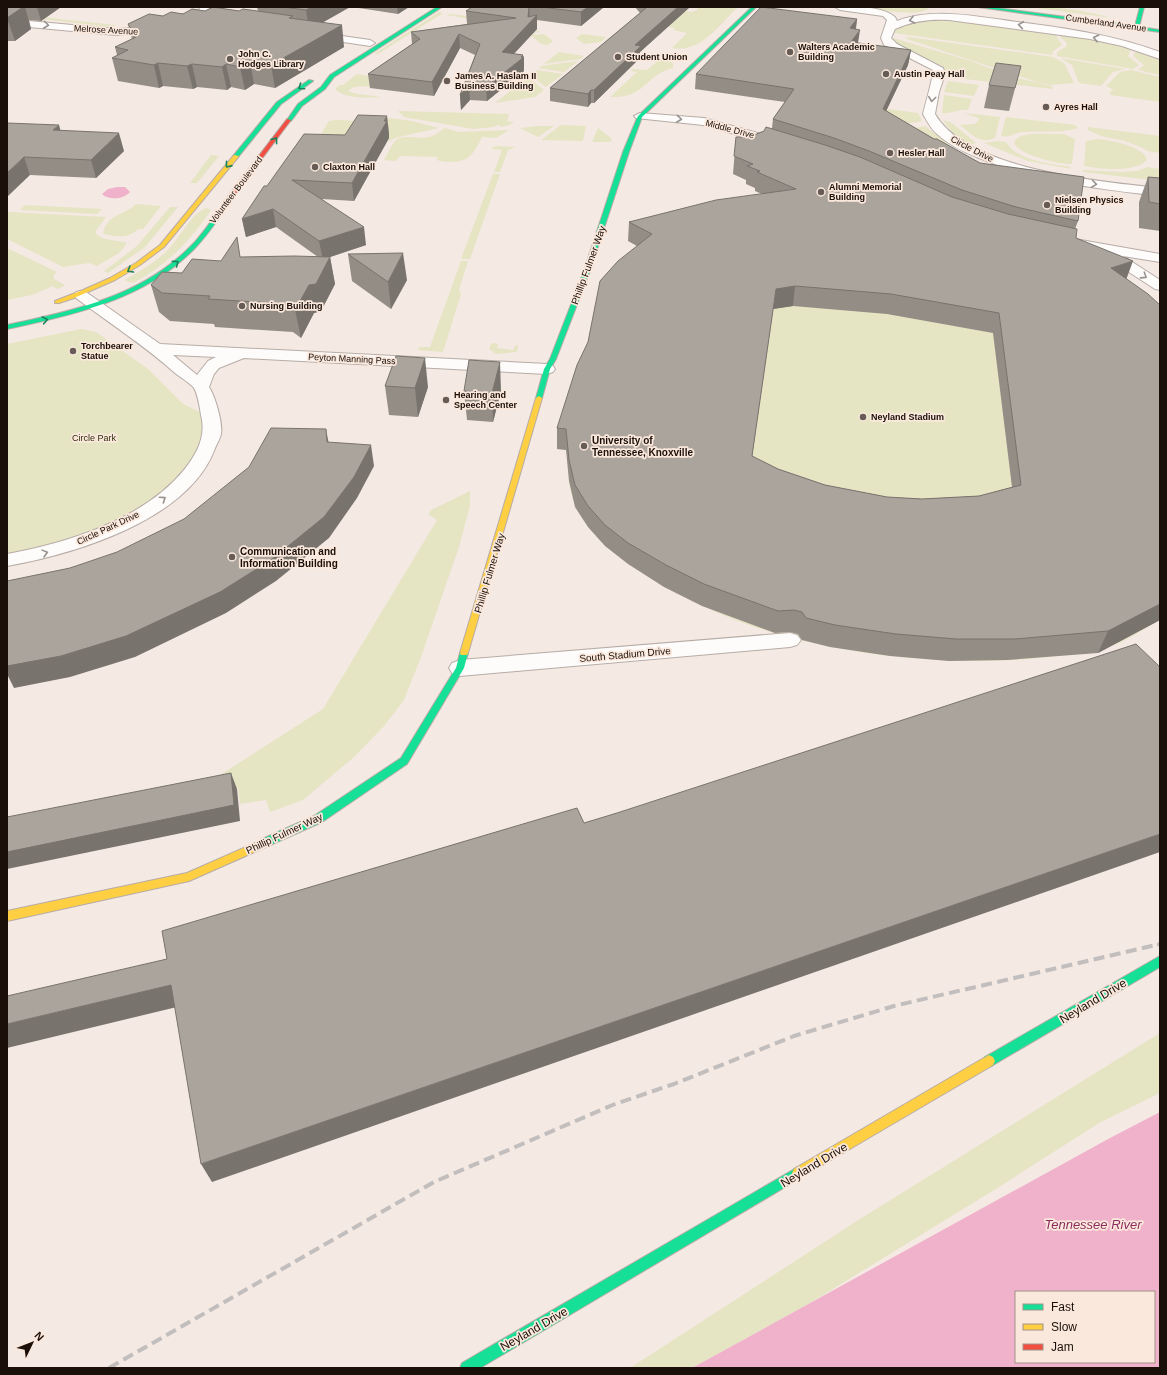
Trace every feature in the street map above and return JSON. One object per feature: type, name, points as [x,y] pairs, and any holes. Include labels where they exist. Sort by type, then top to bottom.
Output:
[{"type":"street","points":[[185,23],[203,20],[202,16],[205,7]]},
{"type":"street","points":[[47,305],[80,295],[115,279],[150,256],[162,246],[279,103],[370,43],[429,7]]},
{"type":"street","name":"Volunteer Boulevard","points":[[7,327],[55,318],[95,306],[136,288],[183,257],[225,205],[300,105],[323,88],[332,76],[440,7]]},
{"type":"street","name":"Phillip Fulmer Way","points":[[7,916],[189,877],[318,819],[404,761],[460,668],[547,369],[553,359],[587,271],[626,152],[640,116],[754,7]]},
{"type":"street","points":[[840,7],[886,14],[892,19],[890,27]]},
{"type":"street","points":[[929,17],[936,14],[940,7]]},
{"type":"street","name":"Cumberland Avenue","points":[[980,7],[1160,31]]},
{"type":"street","points":[[1137,28],[1142,7]]},
{"type":"street","points":[[890,27],[908,20],[966,12],[1117,43],[1160,50]]},
{"type":"street","name":"Melrose Avenue","points":[[7,22],[116,32],[146,31],[170,28]]},
{"type":"street","name":"Circle Drive","points":[[890,27],[886,38],[888,43],[931,64],[940,71],[933,92],[929,114],[943,134],[952,140],[994,161],[1030,173],[1075,181],[1160,192]]},
{"type":"street","points":[[302,34],[380,45]]},
{"type":"street","points":[[1117,43],[1160,56]]},
{"type":"street","name":"Middle Drive","points":[[640,116],[704,122],[794,148]]},
{"type":"street","points":[[238,153],[263,155]]},
{"type":"street","points":[[197,203],[225,205]]},
{"type":"street","points":[[1063,240],[1105,250],[1160,258]]},
{"type":"street","points":[[1105,250],[1160,286]]},
{"type":"street","points":[[80,295],[156,349],[201,387],[205,373],[216,363],[231,357],[253,354]]},
{"type":"street","name":"Peyton Manning Pass","points":[[156,349],[547,369]]},
{"type":"street","name":"Circle Park Drive","points":[[7,560],[45,553],[99,534],[147,510],[168,496],[184,482],[197,465],[207,448],[212,432],[208,408],[201,387]]},
{"type":"street","name":"South Stadium Drive","points":[[460,668],[790,640]]},
{"type":"street","name":"Neyland Drive","points":[[467,1368],[1160,961]]},
{"type":"green space","points":[[698,7],[738,7],[709,36],[692,47],[682,49],[672,48],[687,33],[673,30],[675,28],[668,27],[683,11],[692,12],[697,10]]},
{"type":"green space","points":[[859,7],[928,7],[927,10],[920,12],[903,13]]},
{"type":"green space","points":[[1029,7],[1071,10],[1112,18]]},
{"type":"green space","points":[[439,12],[443,13],[378,54],[374,54]]},
{"type":"green space","points":[[450,14],[496,20],[518,25],[540,32],[533,33],[536,35],[544,34],[553,41],[548,45],[541,44],[523,28],[447,15]]},
{"type":"green space","points":[[41,17],[116,25],[110,27],[42,19]]},
{"type":"green space","points":[[927,19],[977,24],[980,21],[1055,34],[1062,45],[1053,51],[1052,55],[894,33],[900,25]]},
{"type":"green space","points":[[1060,33],[1131,49],[1128,56],[1139,65],[1133,69],[1057,56],[1057,52],[1067,46],[1066,42],[1060,37]]},
{"type":"green space","points":[[582,34],[606,37],[601,42],[584,44],[576,38]]},
{"type":"green space","points":[[909,37],[1053,57],[1064,63],[1074,83],[1051,85],[1040,83],[904,38]]},
{"type":"green space","points":[[893,38],[971,61],[1013,77],[1052,86],[1053,89],[947,77],[942,66],[895,43]]},
{"type":"green space","points":[[1136,51],[1160,59],[1160,75],[1138,70],[1144,65],[1133,56]]},
{"type":"green space","points":[[559,52],[584,56],[580,59],[544,64]]},
{"type":"green space","points":[[661,58],[673,63],[673,68],[657,75],[631,94],[622,97],[610,97],[637,72],[631,71],[632,69],[647,70]]},
{"type":"green space","points":[[1060,58],[1125,69],[1113,72],[1101,86],[1079,83],[1072,65]]},
{"type":"green space","points":[[578,61],[564,72],[539,68],[541,66]]},
{"type":"green space","points":[[537,70],[563,74],[546,87],[530,75]]},
{"type":"green space","points":[[1131,70],[1160,77],[1160,102],[1110,95],[1111,94],[1109,92],[1114,90],[1106,86],[1120,72]]},
{"type":"green space","points":[[357,74],[376,77],[372,87],[356,87],[348,91],[380,97],[363,98],[345,95],[336,90],[336,88],[343,85]]},
{"type":"green space","points":[[528,77],[544,90],[535,97],[495,103]]},
{"type":"green space","points":[[948,81],[979,85],[974,96],[944,92]]},
{"type":"green space","points":[[944,95],[972,99],[968,110],[942,113]]},
{"type":"green space","points":[[880,108],[918,113],[922,121],[893,126]]},
{"type":"green space","points":[[398,111],[509,114],[507,121],[514,122],[501,127],[499,125],[473,129],[404,117]]},
{"type":"green space","points":[[964,113],[1000,117],[995,138],[990,140],[980,139],[968,132],[960,125],[975,124],[979,118]]},
{"type":"green space","points":[[380,117],[412,121],[439,128],[395,138],[388,142],[389,139],[386,138],[389,133]]},
{"type":"green space","points":[[1006,117],[1075,125],[1078,128],[1064,131],[1020,132],[1008,136],[1001,136]]},
{"type":"green space","points":[[943,120],[952,123],[976,143],[968,145],[954,135]]},
{"type":"green space","points":[[329,121],[360,121],[354,137],[320,136]]},
{"type":"green space","points":[[561,125],[586,126],[583,141],[541,140]]},
{"type":"green space","points":[[554,126],[538,137],[520,128]]},
{"type":"green space","points":[[925,126],[953,148],[934,152],[901,131]]},
{"type":"green space","points":[[1088,127],[1160,136],[1160,153],[1147,151],[1125,141],[1101,136],[1088,130]]},
{"type":"green space","points":[[445,128],[456,131],[455,132],[509,130],[496,138],[482,137],[470,156],[459,161],[440,161],[437,160],[437,157],[400,156],[396,161],[384,160],[395,141],[403,137],[429,137]]},
{"type":"green space","points":[[598,128],[612,139],[610,142],[592,142]]},
{"type":"green space","points":[[1064,134],[1075,139],[1072,164],[1059,163],[1031,155],[1017,147],[1014,143],[1016,139],[1024,135]]},
{"type":"green space","points":[[1097,139],[1118,142],[1133,147],[1145,155],[1147,160],[1134,167],[1117,169],[1084,166],[1086,141]]},
{"type":"green space","points":[[997,141],[1006,142],[1011,148],[1025,157],[1070,167],[1071,169],[1028,161],[984,143]]},
{"type":"green space","points":[[496,146],[516,147],[508,150],[500,172],[494,172],[502,150],[492,149]]},
{"type":"green space","points":[[211,155],[219,156],[197,183],[190,183]]},
{"type":"green space","points":[[1147,167],[1160,169],[1160,181],[1084,172],[1082,170],[1123,172],[1137,171]]},
{"type":"green space","points":[[493,174],[500,174],[470,259],[461,259]]},
{"type":"green space","points":[[136,204],[161,206],[143,229],[138,229],[127,236],[112,236],[103,233],[105,227],[113,218]]},
{"type":"green space","points":[[25,205],[102,209],[97,214],[20,210]]},
{"type":"green space","points":[[170,207],[178,207],[145,247],[108,273],[104,271],[137,246]]},
{"type":"green space","points":[[206,208],[211,210],[195,232],[167,261],[133,283],[124,280],[146,267],[166,252],[195,215]]},
{"type":"green space","points":[[8,212],[106,217],[95,232],[97,235],[105,239],[127,243],[119,253],[97,266],[89,263],[63,267],[7,239]]},
{"type":"green space","points":[[7,248],[57,272],[54,275],[54,279],[65,285],[57,289],[53,286],[32,295],[7,300]]},
{"type":"green space","points":[[461,261],[468,261],[459,290],[461,294],[443,352],[417,350],[420,347],[430,347]]},
{"type":"green space","name":"Neyland Stadium","points":[[617,280],[1160,334],[1160,620],[1128,639],[1114,645],[1078,654],[988,661],[904,658],[819,644],[777,634],[738,621],[696,603],[631,565],[603,543],[581,516],[573,500],[569,482],[572,451],[557,449]]},
{"type":"green space","name":"Circle Park","points":[[81,329],[96,332],[148,369],[183,404],[200,412],[203,431],[200,448],[177,483],[132,517],[85,538],[7,556],[7,344]]},
{"type":"green space","points":[[491,344],[498,344],[497,348],[513,350],[515,346],[518,345],[517,352],[496,354],[489,349]]},
{"type":"green space","points":[[470,491],[470,506],[459,547],[421,657],[404,700],[384,726],[354,757],[303,800],[270,812],[266,800],[240,804],[238,788],[7,834],[7,822],[220,775],[323,709],[437,520],[428,514],[431,510]]},
{"type":"green space","points":[[1160,1033],[1160,1093],[1099,1123],[999,1187],[810,1303],[692,1368],[630,1368],[860,1219]]},
{"type":"water","points":[[125,187],[130,192],[120,198],[108,198],[102,194],[108,189]]},
{"type":"water","name":"Tennessee River","points":[[1160,1112],[1160,1368],[692,1368],[1110,1138]]},
{"type":"building","points":[[7,7],[23,7],[7,18]]},
{"type":"building","points":[[213,7],[239,11],[243,9],[293,16],[289,18],[342,25],[271,65],[250,61],[240,67],[226,64],[222,67],[158,63],[154,65],[112,58],[128,50],[115,47],[136,37],[128,24],[149,14],[163,16],[171,12],[183,14],[192,9],[205,11]]},
{"type":"building","points":[[283,7],[312,7],[306,10]]},
{"type":"building","points":[[472,7],[529,7],[528,17],[537,15],[502,52],[523,55],[521,57],[524,57],[486,87],[469,86],[460,95],[480,44],[459,34],[432,82],[368,74],[420,39],[411,32],[516,18],[466,11]]},
{"type":"building","points":[[541,7],[588,7],[581,12]]},
{"type":"building","points":[[645,7],[678,7],[635,45],[641,46],[588,94],[550,88],[646,8]]},
{"type":"building","points":[[761,7],[857,19],[850,28],[860,30],[851,42],[911,50],[883,109],[934,139],[937,139],[980,163],[1084,177],[1078,221],[1016,207],[962,190],[869,151],[834,138],[773,119],[794,89],[696,74]]},
{"type":"building","points":[[996,63],[1021,66],[1015,88],[989,85]]},
{"type":"building","points":[[358,115],[387,116],[384,121],[387,121],[352,183],[292,180],[364,227],[319,241],[273,209],[242,219],[264,186],[267,186],[304,134],[345,135]]},
{"type":"building","points":[[7,123],[59,125],[53,130],[119,133],[91,160],[24,157],[7,173]]},
{"type":"building","name":"Neyland Stadium","points":[[766,127],[860,157],[952,197],[1008,214],[1077,229],[1076,238],[1133,261],[1111,268],[1148,294],[1160,305],[1160,604],[1108,631],[1015,639],[956,639],[896,634],[835,625],[806,618],[802,612],[794,610],[778,611],[704,584],[666,565],[628,543],[605,525],[588,506],[575,485],[569,460],[566,429],[557,428],[577,365],[588,342],[600,281],[618,261],[652,234],[629,222],[716,200],[796,189],[757,172],[760,171],[747,166],[753,164],[734,156],[736,137],[749,137],[764,131]],"holes":[[[795,286],[891,294],[999,313],[1021,485],[979,496],[922,499],[887,497],[825,485],[778,469],[752,456],[776,289]]]},
{"type":"building","points":[[1148,177],[1160,178],[1160,204],[1149,202]]},
{"type":"building","points":[[237,237],[240,257],[330,257],[316,284],[309,285],[295,310],[288,304],[208,299],[210,296],[162,293],[151,285],[162,272],[182,273],[192,259],[221,261]]},
{"type":"building","points":[[403,253],[388,282],[348,254]]},
{"type":"building","points":[[396,356],[425,358],[415,388],[385,386]]},
{"type":"building","points":[[469,360],[500,362],[492,393],[464,391]]},
{"type":"building","name":"Communication and Information Building","points":[[271,428],[326,429],[327,442],[371,445],[354,477],[324,517],[271,560],[220,592],[126,636],[61,656],[7,666],[7,581],[70,568],[117,552],[184,519],[249,467]]},
{"type":"building","points":[[1136,644],[1160,667],[1160,834],[201,1164],[171,985],[7,1024],[7,996],[167,959],[162,931],[577,808],[584,823]]},
{"type":"building","points":[[231,773],[234,805],[7,852],[7,817]]},
{"type":"railway","points":[[109,1368],[434,1182],[615,1104],[674,1084],[794,1036],[894,1006],[1160,944],[1157,945]]},
{"type":"traffic: fast","points":[[289,120],[300,105],[323,88],[332,76],[440,7]]},
{"type":"traffic: fast","points":[[539,398],[547,369],[553,359],[587,271],[626,152],[640,116],[754,7]]},
{"type":"traffic: fast","points":[[980,7],[1160,31]]},
{"type":"traffic: fast","points":[[1137,28],[1142,7]]},
{"type":"traffic: fast","points":[[236,156],[279,103],[311,81]]},
{"type":"traffic: fast","points":[[7,327],[79,310],[126,293],[148,282],[169,268],[194,246],[231,196]]},
{"type":"traffic: fast","points":[[264,843],[318,819],[404,761],[460,668],[464,653]]},
{"type":"traffic: fast","points":[[989,1061],[1160,961]]},
{"type":"traffic: fast","points":[[467,1368],[798,1173]]},
{"type":"traffic: slow","points":[[57,302],[112,279],[138,264],[162,246],[236,156]]},
{"type":"traffic: slow","points":[[464,653],[539,398]]},
{"type":"traffic: slow","points":[[7,916],[189,877],[264,843]]},
{"type":"traffic: slow","points":[[798,1173],[989,1061]]},
{"type":"traffic: jam","points":[[231,196],[289,120]]},
{"type":"place","name":"Walters Academic Building","points":[[790,52]]},
{"type":"place","name":"Student Union","points":[[618,57]]},
{"type":"place","name":"John C. Hodges Library","points":[[230,59]]},
{"type":"place","name":"Austin Peay Hall","points":[[886,74]]},
{"type":"place","name":"James A. Haslam II Business Building","points":[[447,81]]},
{"type":"place","name":"Ayres Hall","points":[[1046,107]]},
{"type":"place","name":"Hesler Hall","points":[[890,153]]},
{"type":"place","name":"Claxton Hall","points":[[315,167]]},
{"type":"place","name":"Alumni Memorial Building","points":[[821,192]]},
{"type":"place","name":"Nielsen Physics Building","points":[[1047,205]]},
{"type":"place","name":"Nursing Building","points":[[242,306]]},
{"type":"place","name":"Torchbearer Statue","points":[[73,351]]},
{"type":"place","name":"Hearing and Speech Center","points":[[446,400]]},
{"type":"place","name":"Neyland Stadium","points":[[863,417]]},
{"type":"place","name":"University of Tennessee, Knoxville","points":[[584,446]]},
{"type":"place","name":"Communication and Information Building","points":[[232,557]]}]
